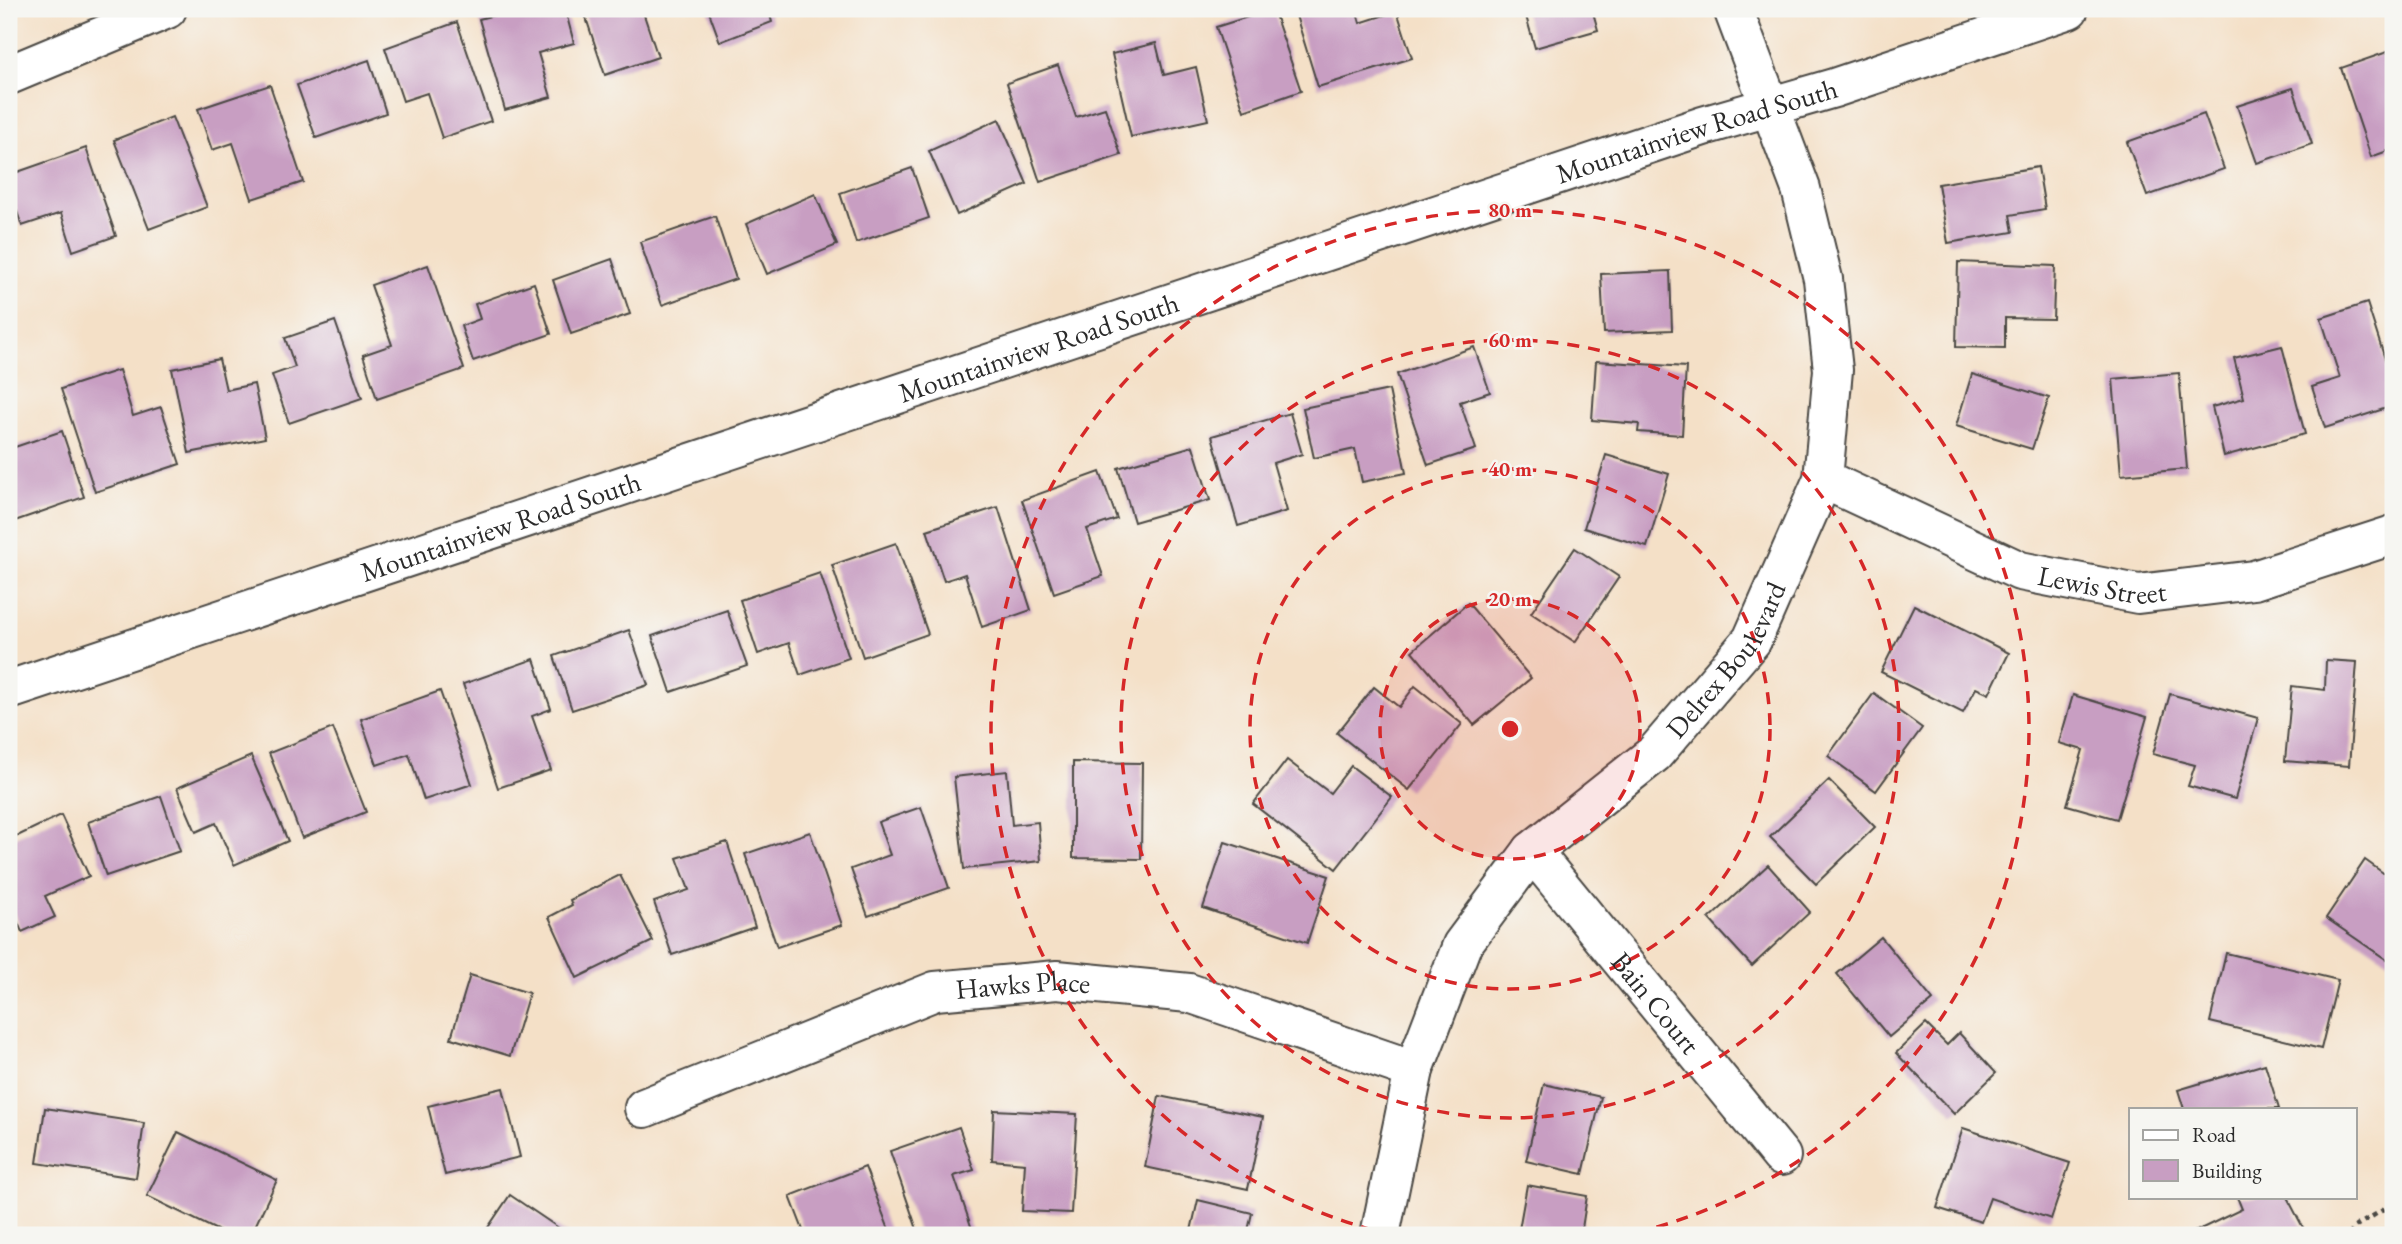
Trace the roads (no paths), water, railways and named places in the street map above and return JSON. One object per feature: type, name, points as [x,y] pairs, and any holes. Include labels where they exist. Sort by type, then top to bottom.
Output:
[{"type":"street","points":[[9,75],[167,9]]},
{"type":"street","name":"Delrex Boulevard","points":[[1380,1235],[1414,1070],[1462,945],[1532,851],[1654,754],[1752,639],[1823,480],[1833,370],[1823,279],[1801,189],[1732,9]]},
{"type":"street","name":"Mountainview Road South","points":[[9,690],[1690,130],[1834,89],[2069,9]]},
{"type":"street","name":"Lewis Street","points":[[1823,480],[2020,571],[2138,594],[2254,580],[2393,535]]},
{"type":"street","name":"Bain Court","points":[[1532,851],[1781,1156]]},
{"type":"street","name":"Hawks Place","points":[[644,1108],[935,991],[1057,980],[1189,993],[1414,1070]]}]
